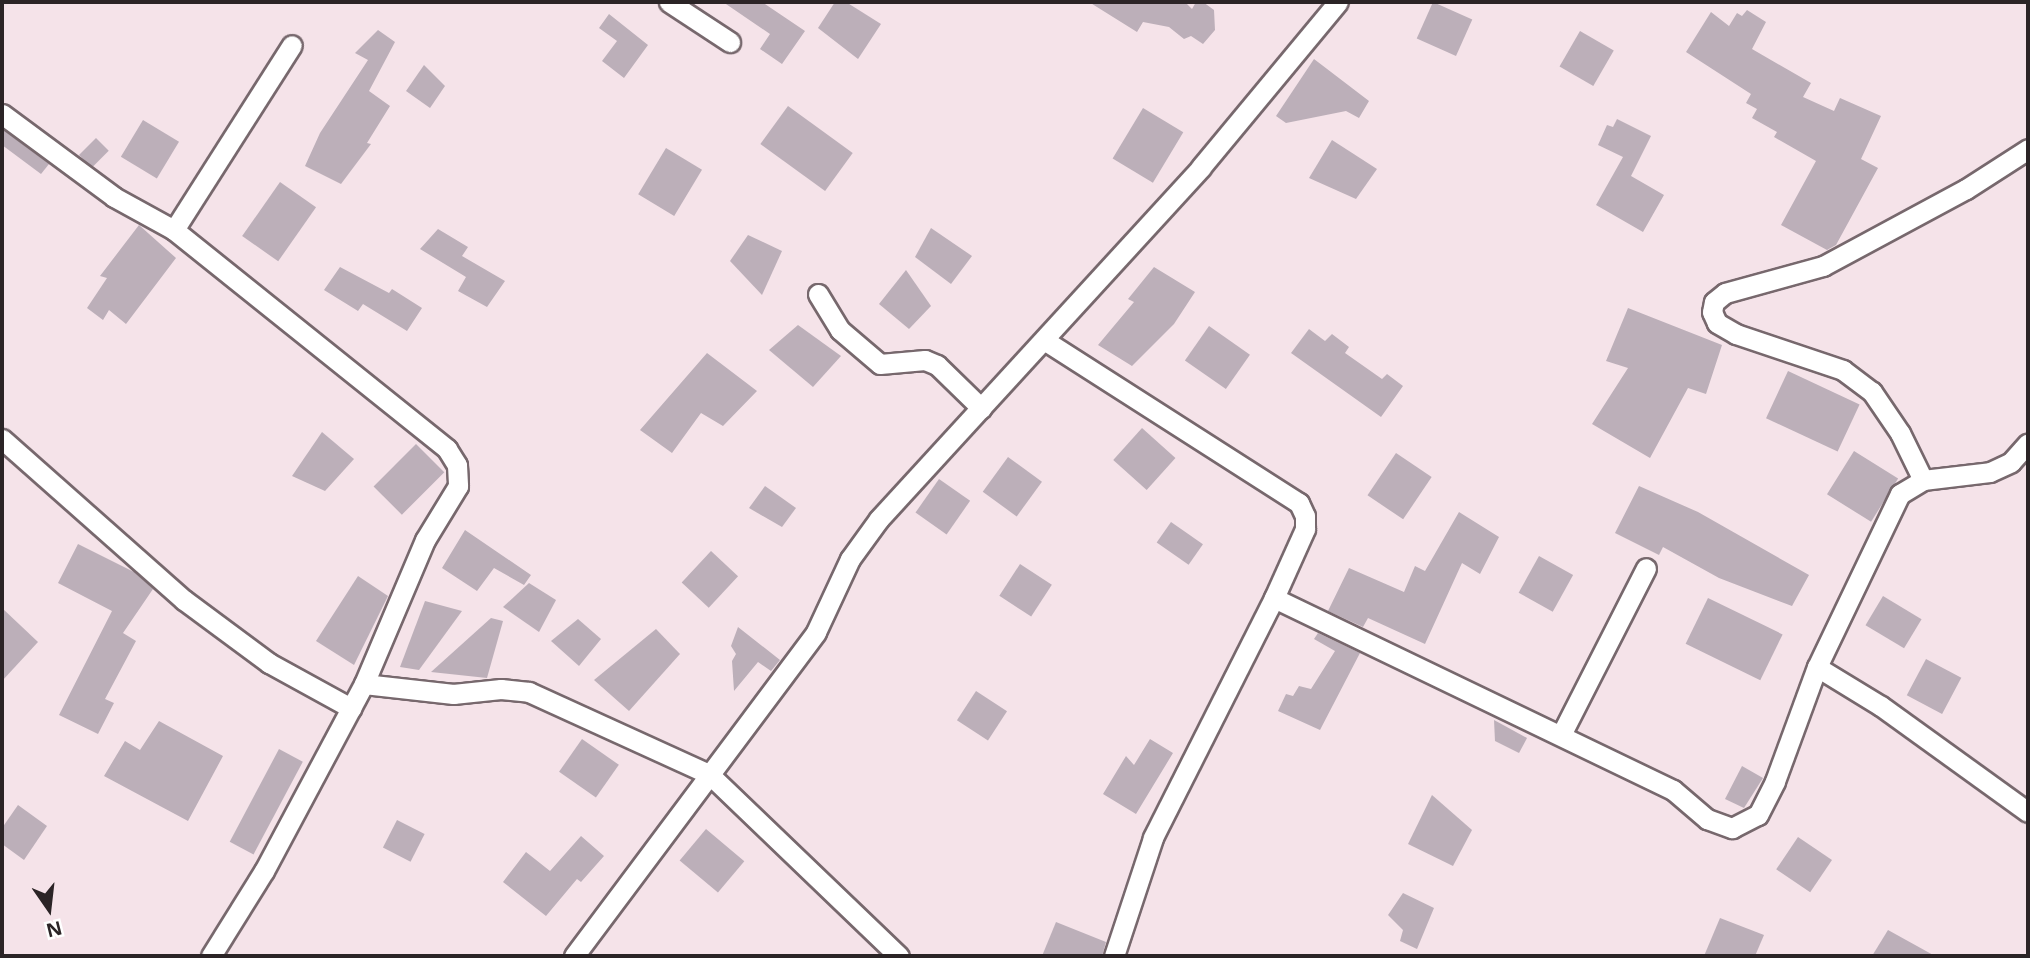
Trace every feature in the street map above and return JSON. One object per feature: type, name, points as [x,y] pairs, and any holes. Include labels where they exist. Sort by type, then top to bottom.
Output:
[{"type":"street","points":[[669,2],[730,42]]},
{"type":"street","points":[[575,956],[650,861],[709,774],[754,721],[816,632],[850,559],[879,519],[1201,167],[1338,2]]},
{"type":"street","points":[[174,230],[292,45]]},
{"type":"street","points":[[2,114],[114,197],[174,230],[447,449],[457,465],[458,486],[425,540],[364,684],[264,871],[211,956]]},
{"type":"street","points":[[1923,480],[1900,433],[1872,392],[1843,370],[1735,334],[1717,323],[1714,302],[1724,293],[1824,266],[1966,189],[2028,149]]},
{"type":"street","points":[[818,294],[840,330],[880,364],[925,360],[937,365],[981,408]]},
{"type":"street","points":[[1044,340],[1299,503],[1305,530],[1274,598],[1153,838],[1114,956]]},
{"type":"street","points":[[2,439],[184,600],[269,663],[351,708]]},
{"type":"street","points":[[1274,598],[1673,790],[1707,819],[1732,828],[1745,825],[1758,814],[1775,781],[1817,667],[1900,494],[1923,480],[1990,472],[2011,462],[2028,443]]},
{"type":"street","points":[[1561,734],[1646,568]]},
{"type":"street","points":[[1817,667],[1881,706],[2028,812]]},
{"type":"street","points":[[364,684],[453,694],[501,689],[529,692],[709,774],[900,956]]},
{"type":"building","points":[[723,2],[762,2],[805,31],[782,64],[760,49],[770,34]]},
{"type":"building","points":[[835,2],[846,2],[881,24],[858,59],[818,28]]},
{"type":"building","points":[[1089,2],[1185,2],[1192,9],[1196,2],[1203,2],[1214,10],[1215,30],[1203,44],[1191,36],[1184,39],[1169,27],[1143,22],[1137,32]]},
{"type":"building","points":[[1433,2],[1472,19],[1456,56],[1417,39]]},
{"type":"building","points":[[1747,10],[1766,22],[1752,49],[1811,83],[1803,97],[1834,111],[1840,98],[1881,116],[1861,159],[1878,168],[1836,245],[1827,250],[1781,225],[1816,161],[1774,137],[1777,132],[1752,118],[1757,109],[1746,103],[1751,94],[1686,52],[1711,12],[1729,26],[1737,13],[1742,16]]},
{"type":"building","points":[[609,14],[648,45],[624,78],[602,61],[617,41],[599,28]]},
{"type":"building","points":[[378,30],[395,42],[369,91],[390,106],[367,143],[371,144],[341,184],[305,166],[320,133],[368,60],[355,53]]},
{"type":"building","points":[[1580,31],[1614,50],[1593,86],[1560,67]]},
{"type":"building","points":[[1314,59],[1369,101],[1359,118],[1346,111],[1286,123],[1276,116]]},
{"type":"building","points":[[424,65],[445,86],[430,108],[406,91]]},
{"type":"building","points":[[788,106],[853,153],[825,191],[760,144]]},
{"type":"building","points":[[1143,108],[1183,132],[1153,183],[1113,159]]},
{"type":"building","points":[[1617,119],[1651,136],[1631,176],[1664,195],[1643,232],[1596,205],[1623,157],[1598,145],[1607,125],[1613,127]]},
{"type":"building","points":[[143,120],[179,142],[157,178],[121,157]]},
{"type":"building","points":[[2,129],[49,164],[41,174],[2,145]]},
{"type":"building","points":[[96,138],[109,151],[92,168],[79,155]]},
{"type":"building","points":[[1332,140],[1377,169],[1356,199],[1309,178]]},
{"type":"building","points":[[666,148],[702,170],[674,216],[638,194]]},
{"type":"building","points":[[280,182],[316,207],[278,261],[242,236]]},
{"type":"building","points":[[139,225],[176,258],[126,324],[109,310],[103,320],[87,308],[107,278],[100,276]]},
{"type":"building","points":[[931,228],[972,256],[951,284],[915,257]]},
{"type":"building","points":[[438,229],[468,247],[462,256],[505,281],[487,307],[458,291],[466,277],[420,249]]},
{"type":"building","points":[[748,235],[782,251],[762,295],[730,261]]},
{"type":"building","points":[[340,267],[389,293],[392,289],[422,308],[407,331],[363,304],[358,311],[324,290]]},
{"type":"building","points":[[1154,267],[1195,292],[1174,324],[1132,366],[1098,345],[1134,302],[1128,299]]},
{"type":"building","points":[[906,270],[931,306],[909,329],[879,304]]},
{"type":"building","points":[[1628,308],[1722,345],[1706,394],[1688,388],[1650,458],[1592,424],[1628,368],[1606,361]]},
{"type":"building","points":[[798,325],[841,356],[813,387],[769,350]]},
{"type":"building","points":[[1209,326],[1250,355],[1226,389],[1185,360]]},
{"type":"building","points":[[1309,329],[1325,341],[1332,334],[1349,347],[1345,353],[1382,379],[1387,374],[1403,386],[1381,417],[1291,353]]},
{"type":"building","points":[[707,353],[757,391],[723,426],[701,413],[672,453],[640,430]]},
{"type":"building","points":[[1788,371],[1860,404],[1838,452],[1766,418]]},
{"type":"building","points":[[1142,428],[1175,458],[1147,490],[1113,460]]},
{"type":"building","points":[[322,432],[354,459],[325,491],[292,476]]},
{"type":"building","points":[[416,444],[444,472],[402,515],[374,486]]},
{"type":"building","points":[[1854,451],[1898,479],[1871,522],[1827,494]]},
{"type":"building","points":[[1396,453],[1432,477],[1403,519],[1367,495]]},
{"type":"building","points":[[1008,457],[1042,482],[1017,516],[983,492]]},
{"type":"building","points":[[939,479],[970,501],[947,534],[915,513]]},
{"type":"building","points":[[765,486],[796,508],[782,527],[749,508]]},
{"type":"building","points":[[1639,486],[1698,512],[1809,575],[1792,606],[1719,578],[1663,547],[1659,555],[1615,533]]},
{"type":"building","points":[[1459,512],[1499,537],[1480,574],[1462,563],[1425,644],[1368,618],[1363,627],[1328,611],[1349,568],[1404,592],[1415,566],[1425,571]]},
{"type":"building","points":[[1171,522],[1203,544],[1189,565],[1157,542]]},
{"type":"building","points":[[465,530],[531,575],[524,585],[494,568],[477,591],[442,568]]},
{"type":"building","points":[[78,544],[134,572],[153,589],[123,633],[136,641],[105,699],[114,703],[98,734],[59,715],[112,611],[58,583]]},
{"type":"building","points":[[711,551],[738,576],[709,608],[682,582]]},
{"type":"building","points":[[1539,556],[1573,575],[1553,612],[1519,593]]},
{"type":"building","points":[[1020,564],[1052,585],[1031,617],[999,596]]},
{"type":"building","points":[[358,576],[388,596],[354,665],[316,641]]},
{"type":"building","points":[[529,583],[556,600],[539,632],[503,607]]},
{"type":"building","points":[[1883,596],[1922,619],[1904,648],[1865,625]]},
{"type":"building","points":[[1708,598],[1783,634],[1760,680],[1686,644]]},
{"type":"building","points":[[425,601],[462,611],[419,670],[400,667]]},
{"type":"building","points":[[2,608],[38,642],[2,681]]},
{"type":"building","points":[[491,618],[503,621],[487,678],[431,672]]},
{"type":"building","points":[[578,619],[601,639],[579,666],[551,641]]},
{"type":"building","points":[[738,627],[780,660],[771,671],[758,662],[734,691],[732,661],[736,654],[731,646]]},
{"type":"building","points":[[656,629],[680,654],[629,711],[594,680]]},
{"type":"building","points":[[1318,633],[1360,653],[1320,730],[1278,711],[1286,694],[1293,696],[1299,686],[1311,689],[1335,651],[1314,639]]},
{"type":"building","points":[[1926,659],[1961,678],[1942,714],[1907,695]]},
{"type":"building","points":[[976,691],[1007,711],[988,741],[957,720]]},
{"type":"building","points":[[1494,720],[1527,738],[1519,753],[1495,741]]},
{"type":"building","points":[[159,721],[223,756],[188,821],[104,776],[125,741],[140,750]]},
{"type":"building","points":[[582,739],[619,765],[596,798],[559,772]]},
{"type":"building","points":[[1150,739],[1173,753],[1136,814],[1103,794],[1126,756],[1134,765]]},
{"type":"building","points":[[279,749],[303,762],[254,854],[230,842]]},
{"type":"building","points":[[1742,766],[1763,778],[1744,808],[1725,799]]},
{"type":"building","points":[[1432,795],[1472,830],[1453,866],[1408,844]]},
{"type":"building","points":[[18,805],[47,826],[24,860],[2,844],[2,828]]},
{"type":"building","points":[[397,820],[425,834],[411,862],[383,848]]},
{"type":"building","points":[[706,829],[744,861],[718,893],[680,860]]},
{"type":"building","points":[[581,836],[604,856],[581,882],[577,879],[546,916],[503,882],[526,852],[550,871]]},
{"type":"building","points":[[1798,837],[1832,860],[1810,892],[1776,869]]},
{"type":"building","points":[[1403,893],[1434,908],[1417,949],[1400,941],[1403,930],[1388,915]]},
{"type":"building","points":[[1720,918],[1764,935],[1755,956],[1704,956]]},
{"type":"building","points":[[1056,922],[1106,942],[1102,956],[1042,956]]},
{"type":"building","points":[[1888,930],[1935,956],[1872,956]]}]
